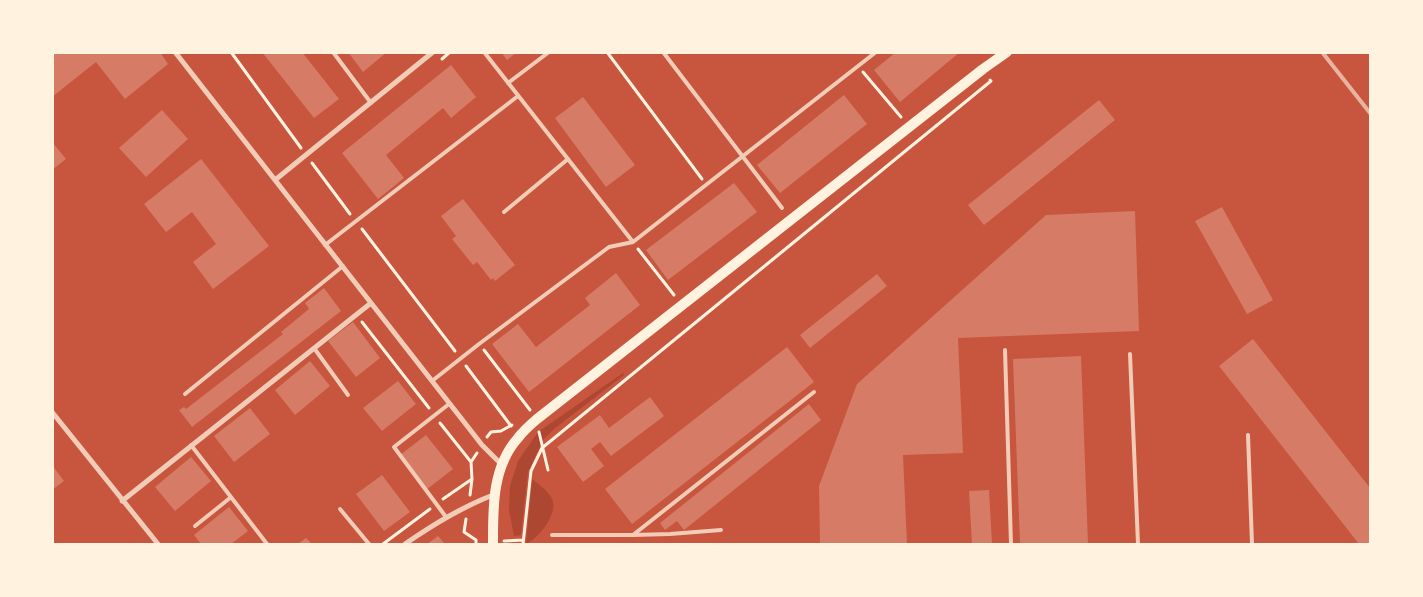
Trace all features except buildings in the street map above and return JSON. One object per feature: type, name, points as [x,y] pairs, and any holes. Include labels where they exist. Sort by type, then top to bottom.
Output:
[{"type":"main road","points":[[493,544],[494,495],[502,465],[516,439],[534,414],[1007,52]]},
{"type":"street","points":[[175,52],[482,445],[502,465]]},
{"type":"street","points":[[275,180],[434,52]]},
{"type":"street","points":[[122,501],[371,303]]},
{"type":"street","points":[[52,412],[158,544]]},
{"type":"street","points":[[405,544],[446,517],[468,505],[494,495]]},
{"type":"lane","points":[[333,52],[371,103]]},
{"type":"lane","points":[[484,52],[633,242]]},
{"type":"lane","points":[[508,83],[549,52]]},
{"type":"lane","points":[[663,52],[782,208]]},
{"type":"lane","points":[[432,381],[609,247],[633,242],[876,52]]},
{"type":"lane","points":[[325,245],[518,96]]},
{"type":"lane","points":[[504,212],[568,159]]},
{"type":"lane","points":[[184,394],[343,266]]},
{"type":"lane","points":[[314,348],[348,395]]},
{"type":"lane","points":[[1005,350],[1011,544]]},
{"type":"lane","points":[[1130,354],[1138,544]]},
{"type":"lane","points":[[633,535],[814,392]]},
{"type":"lane","points":[[446,517],[394,447],[450,404]]},
{"type":"lane","points":[[1248,435],[1252,544]]},
{"type":"lane","points":[[191,445],[267,544]]},
{"type":"lane","points":[[195,526],[230,498]]},
{"type":"lane","points":[[340,509],[370,544]]},
{"type":"lane","points":[[552,535],[633,535],[721,530]]},
{"type":"path","points":[[231,52],[510,426]]},
{"type":"path","points":[[606,52],[708,185]]},
{"type":"path","points":[[858,66],[901,117],[908,111]]},
{"type":"path","points":[[523,544],[531,471],[542,448],[992,81],[983,69]]},
{"type":"path","points":[[633,242],[675,296],[667,302]]},
{"type":"path","points":[[356,314],[470,462],[472,479],[383,544]]},
{"type":"path","points":[[479,344],[534,414],[548,470]]},
{"type":"path","points":[[524,416],[534,414]]},
{"type":"path","points":[[470,462],[491,432],[501,430],[517,421]]},
{"type":"shaded area","points":[[623,373],[624,375],[554,429],[543,440],[528,472],[521,535],[514,536],[509,510],[510,486],[518,461],[538,432]]},
{"type":"shaded area","points":[[532,479],[552,499],[553,511],[546,525],[536,537],[526,544]]},
{"type":"railway","points":[[1322,52],[1370,113]]}]
